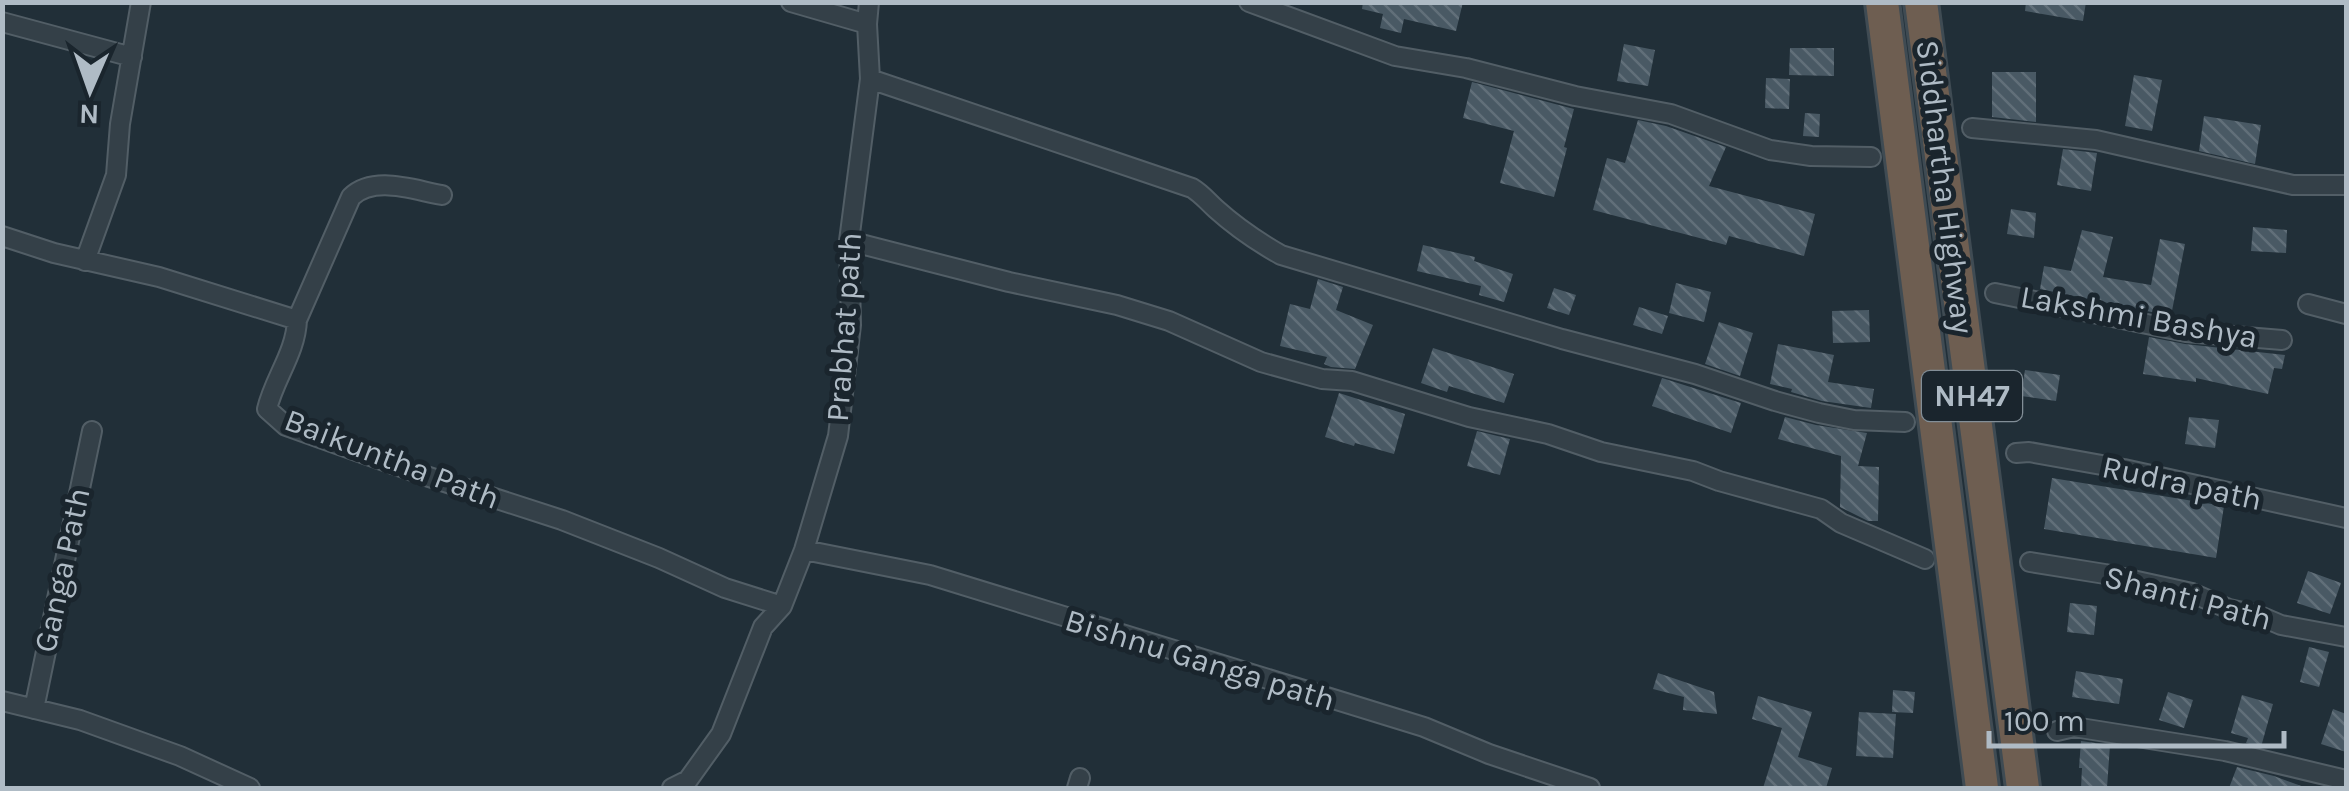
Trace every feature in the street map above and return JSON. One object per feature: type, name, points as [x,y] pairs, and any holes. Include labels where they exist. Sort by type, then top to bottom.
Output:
[{"type":"highway","name":"Siddhartha Highway","points":[[1882,2],[1982,788]]},
{"type":"highway","name":"Siddhartha Highway","points":[[1921,2],[2023,788]]},
{"type":"street","points":[[86,261],[116,175],[120,124],[141,2]]},
{"type":"street","points":[[790,2],[867,24]]},
{"type":"street","name":"Prabhat path","points":[[672,788],[688,780],[721,734],[763,626],[782,606],[804,550],[838,436],[851,325],[848,241],[870,79],[869,2]]},
{"type":"street","points":[[1249,2],[1395,56],[1672,114],[1770,150],[1810,156],[1871,157]]},
{"type":"street","points":[[2,22],[132,58]]},
{"type":"street","points":[[870,79],[1192,188],[1256,241],[1282,256],[1695,374],[1819,414],[1905,422]]},
{"type":"street","points":[[1972,128],[2096,140],[2293,185],[2346,184]]},
{"type":"street","points":[[2,236],[159,277],[297,320],[351,197],[360,188],[374,184],[442,195]]},
{"type":"street","points":[[848,241],[1117,305],[1169,321],[1276,366],[1322,379],[1352,381],[1469,416],[1548,434],[1602,452],[1693,471],[1821,508],[1841,523],[1925,558]]},
{"type":"street","name":"Lakshmi Bashya","points":[[1995,293],[2186,332],[2282,340]]},
{"type":"street","points":[[2308,304],[2346,314]]},
{"type":"street","name":"Baikuntha Path","points":[[297,320],[291,348],[266,409],[286,426],[562,520],[725,588],[782,606]]},
{"type":"street","name":"Ganga Path","points":[[34,709],[92,430]]},
{"type":"street","name":"Rudra path","points":[[2016,453],[2029,452],[2124,470],[2346,518]]},
{"type":"street","name":"Bishnu Ganga path","points":[[804,550],[930,576],[1424,727],[1590,788]]},
{"type":"street","name":"Shanti Path","points":[[2030,562],[2192,593],[2281,625],[2346,637]]},
{"type":"street","points":[[2,701],[80,720],[180,756],[250,788]]},
{"type":"street","points":[[2057,730],[2074,727],[2226,751],[2346,780]]},
{"type":"building","points":[[1363,2],[1463,2],[1456,31],[1404,19],[1401,33],[1380,28],[1383,14],[1362,9]]},
{"type":"building","points":[[2026,2],[2086,2],[2083,21],[2025,11]]},
{"type":"building","points":[[1624,44],[1655,50],[1648,86],[1617,81]]},
{"type":"building","points":[[1790,48],[1834,48],[1834,76],[1789,75]]},
{"type":"building","points":[[1992,72],[2036,72],[2036,122],[1992,117]]},
{"type":"building","points":[[2134,75],[2162,80],[2152,131],[2125,126]]},
{"type":"building","points":[[1766,78],[1790,79],[1789,109],[1765,108]]},
{"type":"building","points":[[1472,82],[1574,109],[1554,197],[1500,183],[1514,131],[1463,118]]},
{"type":"building","points":[[1805,113],[1820,114],[1819,137],[1803,136]]},
{"type":"building","points":[[2204,116],[2261,125],[2255,164],[2199,151]]},
{"type":"building","points":[[1638,120],[1726,147],[1709,186],[1815,214],[1804,256],[1729,236],[1726,245],[1593,210],[1607,158],[1625,163]]},
{"type":"building","points":[[2063,149],[2097,153],[2091,191],[2057,185]]},
{"type":"building","points":[[2011,209],[2036,213],[2034,238],[2007,234]]},
{"type":"building","points":[[2253,227],[2287,230],[2286,253],[2251,251]]},
{"type":"building","points":[[2082,230],[2113,237],[2103,277],[2151,285],[2160,239],[2185,244],[2171,316],[2040,289],[2044,266],[2071,271]]},
{"type":"building","points":[[1423,245],[1475,257],[1474,261],[1513,274],[1504,302],[1479,295],[1481,286],[1417,271]]},
{"type":"building","points":[[1318,279],[1343,287],[1336,310],[1373,325],[1355,369],[1331,367],[1324,364],[1327,357],[1280,346],[1290,304],[1310,309]]},
{"type":"building","points":[[1676,283],[1711,292],[1704,322],[1669,313]]},
{"type":"building","points":[[1554,288],[1576,295],[1569,315],[1547,308]]},
{"type":"building","points":[[1639,307],[1668,316],[1662,334],[1633,325]]},
{"type":"building","points":[[1869,310],[1870,342],[1833,343],[1832,311]]},
{"type":"building","points":[[1719,322],[1753,333],[1740,376],[1705,364]]},
{"type":"building","points":[[2149,337],[2285,355],[2282,369],[2274,368],[2268,394],[2196,378],[2196,382],[2143,374]]},
{"type":"building","points":[[1778,344],[1834,355],[1828,382],[1874,389],[1871,408],[1822,401],[1770,384]]},
{"type":"building","points":[[1433,348],[1514,374],[1504,403],[1449,386],[1447,392],[1421,383]]},
{"type":"building","points":[[2025,370],[2060,375],[2056,401],[2021,396]]},
{"type":"building","points":[[1662,378],[1741,403],[1731,433],[1652,406]]},
{"type":"building","points":[[1339,393],[1405,414],[1394,454],[1325,437]]},
{"type":"building","points":[[1785,417],[1867,433],[1858,466],[1879,467],[1878,521],[1868,521],[1840,507],[1841,456],[1778,439]]},
{"type":"building","points":[[2189,417],[2219,420],[2215,448],[2185,444]]},
{"type":"building","points":[[1477,431],[1510,439],[1500,475],[1467,466]]},
{"type":"building","points":[[2052,478],[2224,506],[2216,558],[2044,529]]},
{"type":"building","points":[[2308,571],[2341,583],[2330,614],[2297,603]]},
{"type":"building","points":[[2070,603],[2097,606],[2094,635],[2067,632]]},
{"type":"building","points":[[2309,647],[2329,652],[2319,687],[2300,682]]},
{"type":"building","points":[[2076,671],[2123,679],[2119,704],[2072,697]]},
{"type":"building","points":[[1658,673],[1714,692],[1717,714],[1683,710],[1684,697],[1653,689]]},
{"type":"building","points":[[1893,690],[1915,692],[1913,713],[1892,712]]},
{"type":"building","points":[[2168,692],[2193,700],[2184,728],[2159,720]]},
{"type":"building","points":[[2242,695],[2273,704],[2261,747],[2231,733]]},
{"type":"building","points":[[1758,696],[1812,712],[1798,757],[1832,768],[1826,788],[1763,788],[1782,728],[1752,719]]},
{"type":"building","points":[[2333,709],[2346,714],[2346,752],[2321,744]]},
{"type":"building","points":[[1859,712],[1896,714],[1893,758],[1856,756]]},
{"type":"building","points":[[2081,741],[2110,745],[2107,788],[2081,788]]},
{"type":"building","points":[[2237,767],[2274,776],[2304,788],[2229,788]]}]
